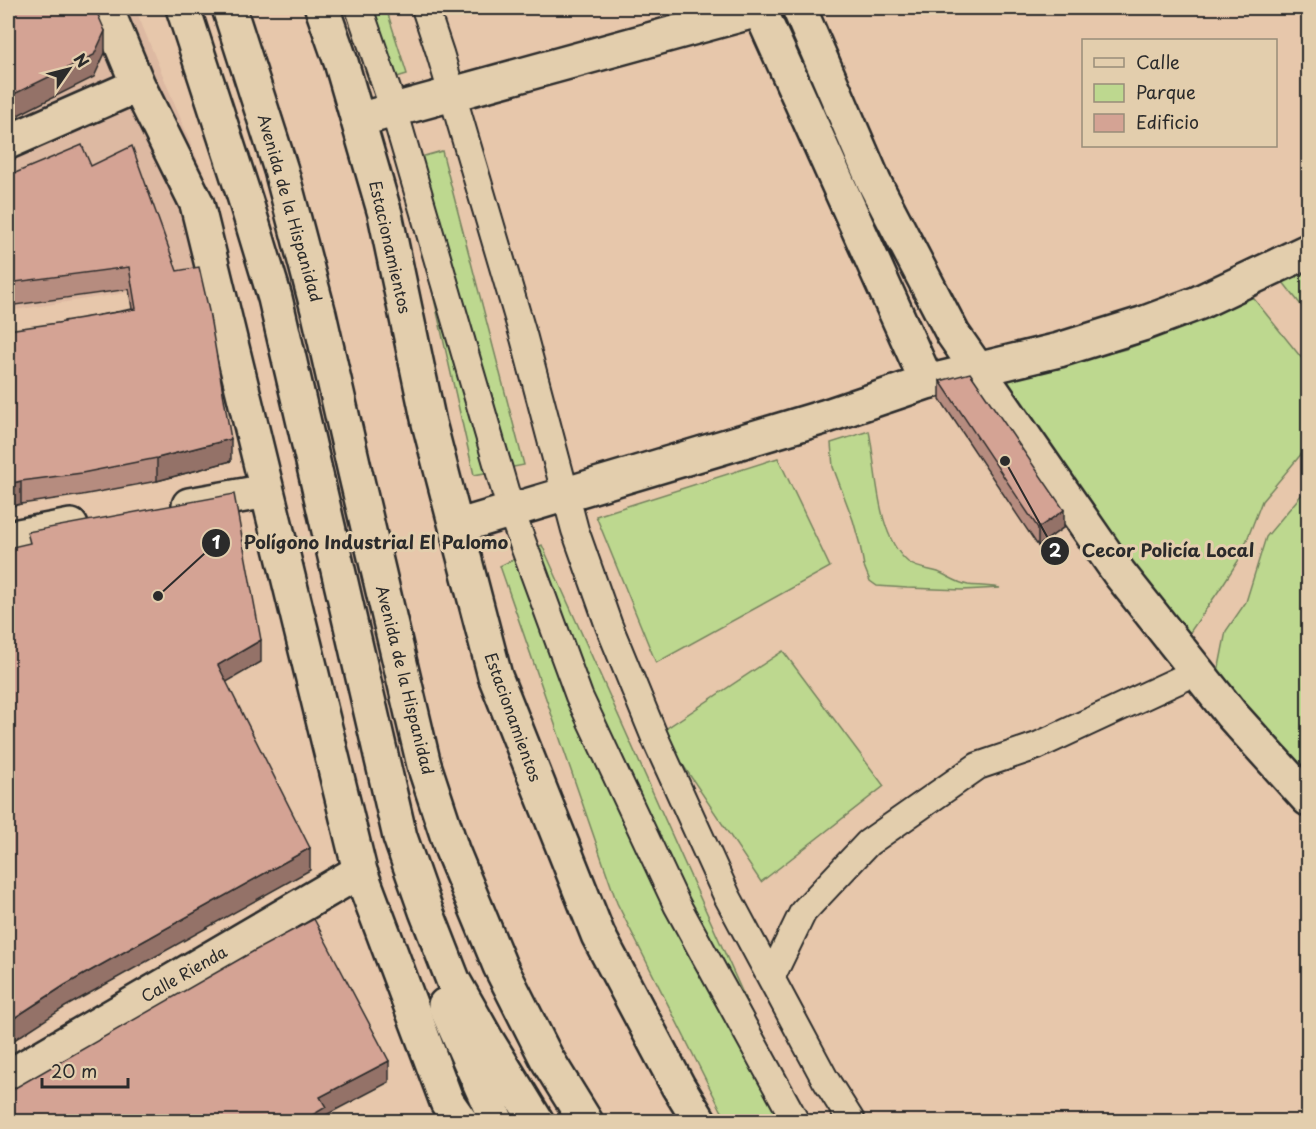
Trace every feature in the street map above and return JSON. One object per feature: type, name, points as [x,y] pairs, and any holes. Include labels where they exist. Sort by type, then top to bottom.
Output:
[{"type":"street","points":[[106,8],[138,85],[197,204],[360,871],[447,1102],[461,1122]]},
{"type":"street","points":[[183,8],[275,298],[400,837],[453,980],[537,1122]]},
{"type":"street","name":"Avenida de la Hispanidad","points":[[229,8],[282,170],[320,315],[354,472],[424,765],[452,850],[500,966],[547,1059],[586,1122]]},
{"type":"street","name":"Estacionamientos","points":[[322,8],[341,62],[385,214],[429,423],[495,676],[598,935],[678,1086],[700,1122]]},
{"type":"street","points":[[359,8],[394,110],[511,511],[584,707],[677,905],[796,1122]]},
{"type":"street","points":[[425,8],[524,339],[575,530],[609,626],[654,738],[727,896],[825,1079],[852,1122]]},
{"type":"street","points":[[358,120],[761,8],[927,382]]},
{"type":"street","points":[[799,8],[874,182],[953,334],[1119,573],[1231,714],[1308,799]]},
{"type":"street","points":[[8,142],[138,85]]},
{"type":"street","points":[[456,527],[825,417],[927,382],[1059,350],[1142,324],[1198,303],[1308,251]]},
{"type":"street","points":[[166,509],[267,491]]},
{"type":"street","points":[[8,538],[98,522]]},
{"type":"street","points":[[771,978],[803,912],[868,843],[978,766],[1037,746],[1196,672]]},
{"type":"street","name":"Calle Rienda","points":[[8,1077],[360,871]]},
{"type":"street","points":[[426,911],[417,943],[497,1122]]},
{"type":"shaded area","points":[[8,8],[135,8],[208,185],[229,277],[8,311]]},
{"type":"green space","points":[[346,8],[386,8],[407,74],[370,85]]},
{"type":"green space","points":[[442,151],[524,465],[474,475],[403,162]]},
{"type":"green space","points":[[1308,261],[1308,314],[1279,277]]},
{"type":"green space","points":[[1250,294],[1308,366],[1308,446],[1262,501],[1240,558],[1186,638],[1091,501],[998,378],[1056,367],[1126,349],[1183,327],[1222,305]]},
{"type":"green space","points":[[869,431],[884,519],[897,550],[911,564],[938,572],[960,583],[1000,588],[963,590],[907,588],[877,586],[870,581],[853,520],[833,467],[831,443]]},
{"type":"green space","points":[[778,458],[830,567],[656,663],[596,516]]},
{"type":"green space","points":[[1308,487],[1308,780],[1216,682],[1226,631],[1246,602],[1266,537]]},
{"type":"green space","points":[[542,545],[788,1094],[807,1121],[728,1121],[617,903],[500,566]]},
{"type":"green space","points":[[783,651],[884,786],[761,882],[661,732]]},
{"type":"building","points":[[8,8],[95,8],[105,31],[94,55],[8,97]]},
{"type":"building","points":[[82,145],[91,166],[132,146],[177,271],[199,267],[231,439],[157,458],[82,473],[8,484],[8,330],[136,309],[129,267],[8,283],[8,176]]},
{"type":"building","points":[[970,373],[1064,510],[1038,528],[940,381]]},
{"type":"building","points":[[234,494],[261,640],[218,665],[310,848],[65,985],[8,1022],[8,548],[30,543],[27,532]]},
{"type":"building","points":[[314,919],[389,1061],[320,1097],[326,1107],[301,1122],[8,1122],[8,1092]]},
{"type":"place","name":"Cecor Policía Local","points":[[1005,461]]},
{"type":"place","name":"Polígono Industrial El Palomo","points":[[158,596]]}]
